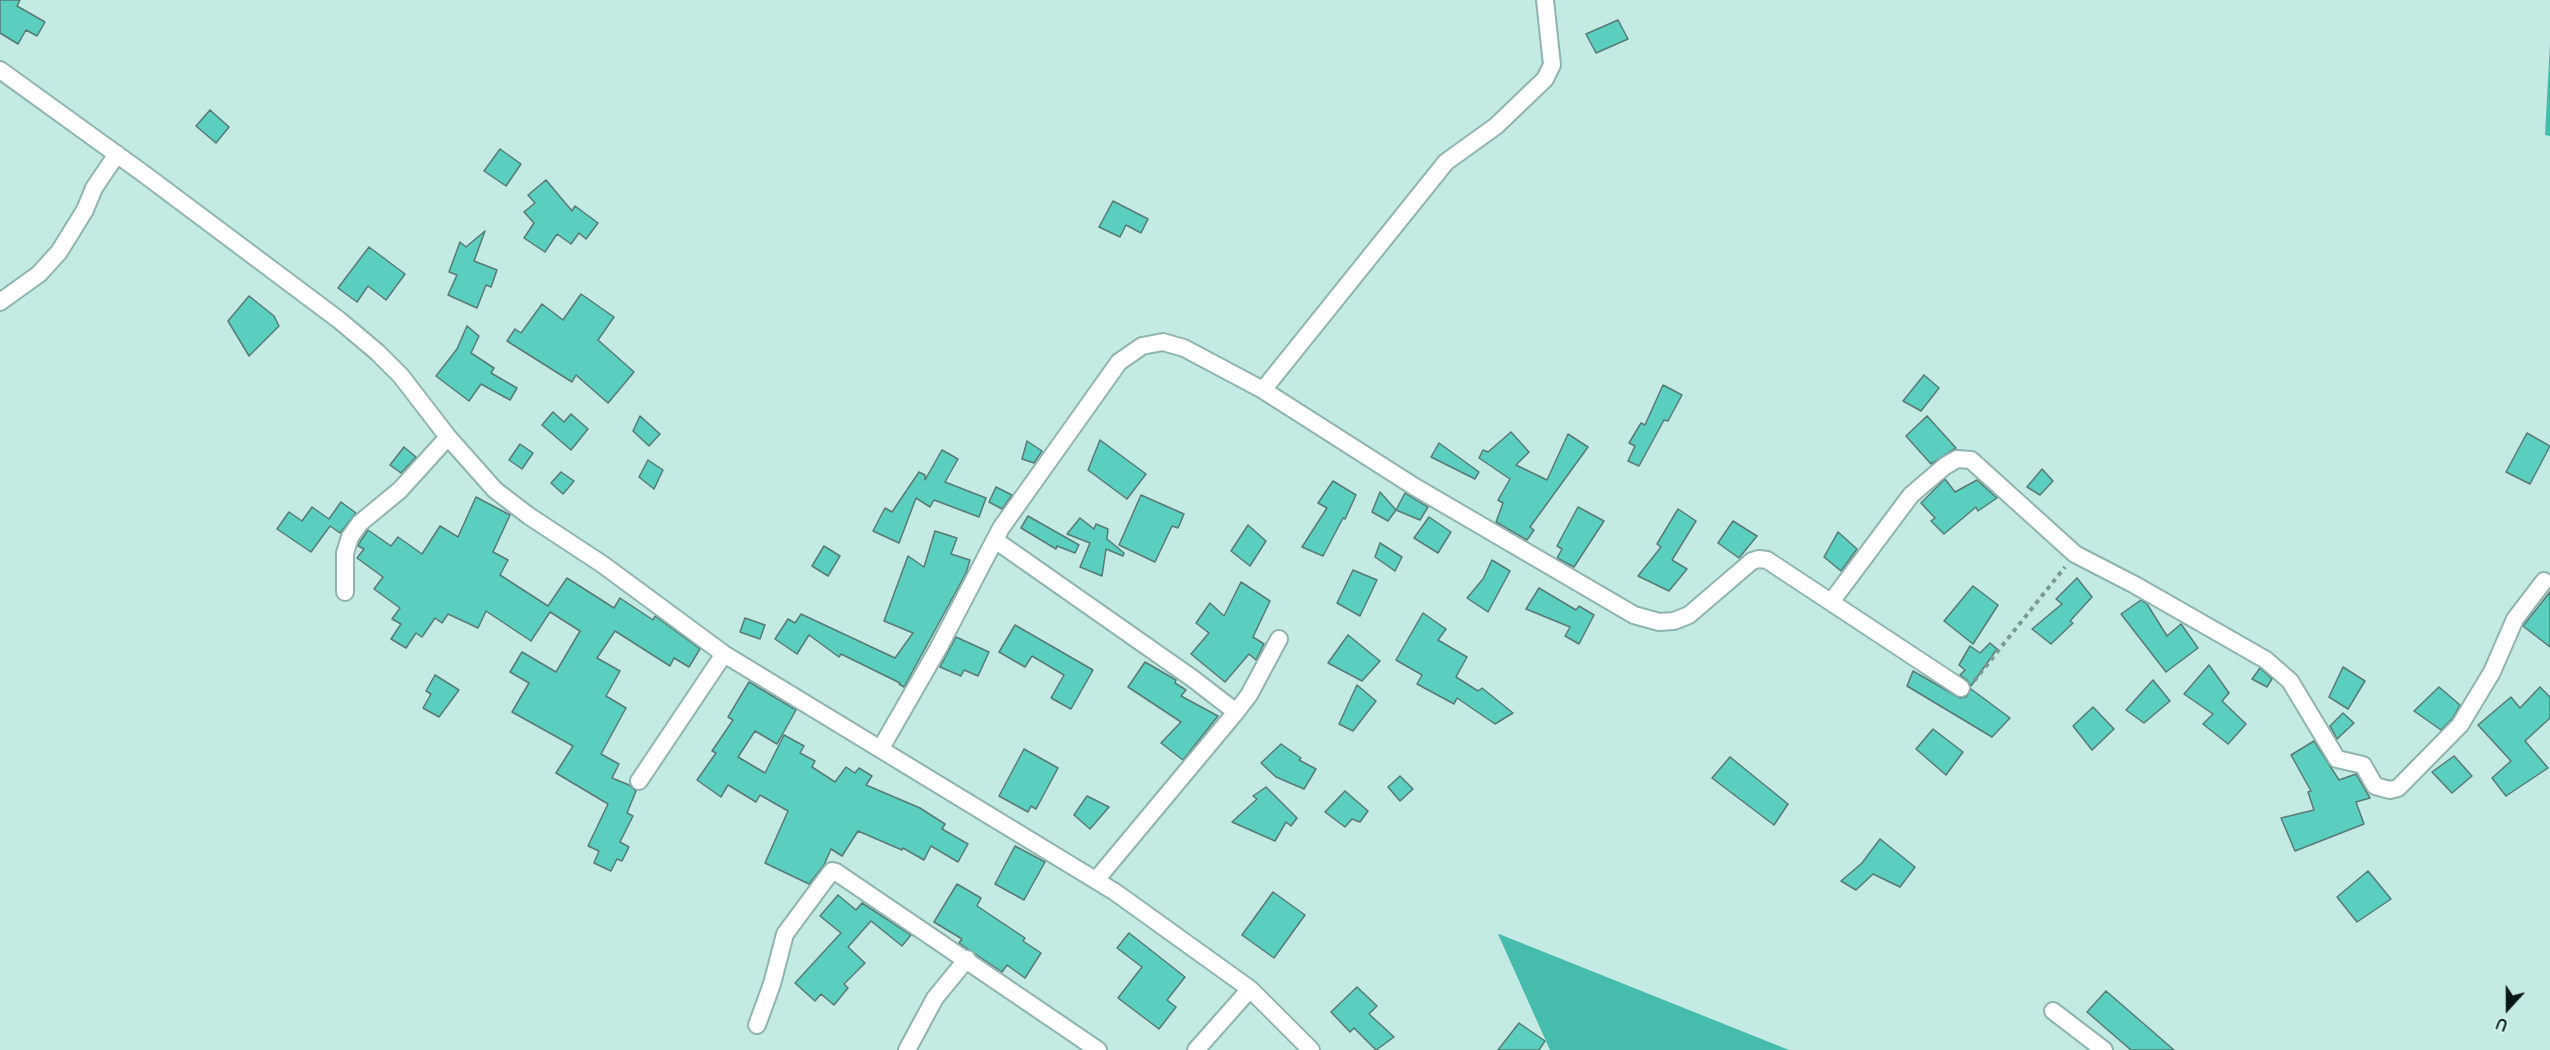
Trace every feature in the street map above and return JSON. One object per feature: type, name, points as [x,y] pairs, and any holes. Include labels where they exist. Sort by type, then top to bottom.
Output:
[{"type":"street","points":[[1263,390],[1446,162],[1496,126],[1545,79],[1552,65],[1545,0]]},
{"type":"street","points":[[0,70],[117,154],[339,320],[370,346],[401,376],[448,437],[495,490],[529,516],[602,564],[724,654],[1096,879],[1250,989],[1311,1050]]},
{"type":"street","points":[[0,302],[39,274],[59,252],[85,210],[94,188],[117,154]]},
{"type":"street","points":[[881,748],[939,647],[995,540],[1102,384],[1119,362],[1142,346],[1162,342],[1184,348],[1263,390],[1415,487],[1634,615],[1659,622],[1674,621],[1689,615],[1752,561],[1759,559],[1774,563],[1962,688]]},
{"type":"street","points":[[345,592],[345,553],[350,537],[360,523],[400,490],[448,437]]},
{"type":"street","points":[[1831,602],[1911,495],[1945,466],[1957,459],[1971,460],[2075,554],[2135,585],[2266,660],[2290,681],[2337,759],[2363,765],[2375,786],[2390,790],[2398,788],[2460,725],[2492,672],[2515,619],[2544,581]]},
{"type":"street","points":[[995,540],[1236,712]]},
{"type":"street","points":[[1096,879],[1249,695],[1279,639]]},
{"type":"street","points":[[639,781],[724,654]]},
{"type":"street","points":[[756,1025],[772,984],[785,934],[832,871],[844,876],[1098,1050]]},
{"type":"street","points":[[907,1050],[935,998],[967,959]]},
{"type":"street","points":[[1196,1050],[1250,989]]},
{"type":"street","points":[[2053,1011],[2104,1050]]},
{"type":"path","points":[[1962,688],[1971,686],[2075,554]]},
{"type":"green space","points":[[2550,43],[2550,136],[2545,135]]},
{"type":"green space","points":[[1499,934],[1789,1050],[1550,1050]]},
{"type":"building","points":[[0,0],[20,0],[17,6],[45,22],[37,36],[26,30],[18,44],[0,33]]},
{"type":"building","points":[[1618,20],[1628,39],[1596,53],[1586,34]]},
{"type":"building","points":[[210,110],[229,127],[216,143],[196,126]]},
{"type":"building","points":[[500,149],[521,164],[506,186],[484,171]]},
{"type":"building","points":[[546,180],[572,211],[575,206],[598,223],[586,239],[579,233],[571,244],[557,234],[545,252],[524,238],[534,223],[524,212],[535,203],[528,195]]},
{"type":"building","points":[[1113,201],[1148,219],[1141,233],[1126,225],[1120,237],[1099,227]]},
{"type":"building","points":[[485,231],[474,261],[497,270],[491,287],[486,285],[477,308],[448,295],[457,275],[449,272],[460,242],[466,247]]},
{"type":"building","points":[[369,247],[405,274],[386,300],[368,286],[357,302],[338,288]]},
{"type":"building","points":[[581,294],[614,317],[598,340],[634,372],[608,403],[576,375],[572,382],[507,341],[515,329],[521,333],[542,304],[563,320]]},
{"type":"building","points":[[249,296],[274,316],[279,326],[249,356],[228,321]]},
{"type":"building","points":[[467,326],[479,336],[471,353],[494,368],[491,373],[517,388],[510,400],[481,384],[469,401],[436,376],[457,349]]},
{"type":"building","points":[[1924,375],[1939,388],[1921,411],[1903,401]]},
{"type":"building","points":[[1663,385],[1682,395],[1668,421],[1664,420],[1639,466],[1628,461],[1635,446],[1629,443],[1641,423],[1645,425]]},
{"type":"building","points":[[553,412],[564,422],[571,414],[588,429],[571,450],[542,425]]},
{"type":"building","points":[[640,416],[660,434],[649,446],[633,431]]},
{"type":"building","points":[[1927,416],[1956,448],[1931,464],[1906,436]]},
{"type":"building","points":[[1511,432],[1529,452],[1516,465],[1547,480],[1568,434],[1588,447],[1530,527],[1534,530],[1527,540],[1496,522],[1503,503],[1498,500],[1510,479],[1479,458],[1483,450],[1488,452]]},
{"type":"building","points":[[2527,433],[2550,446],[2530,484],[2506,472]]},
{"type":"building","points":[[1100,440],[1146,474],[1127,499],[1088,470]]},
{"type":"building","points":[[1027,441],[1042,451],[1034,463],[1022,459]]},
{"type":"building","points":[[1439,443],[1479,472],[1475,479],[1431,457]]},
{"type":"building","points":[[520,444],[533,453],[522,469],[509,460]]},
{"type":"building","points":[[404,447],[416,457],[401,473],[390,465]]},
{"type":"building","points":[[942,450],[958,459],[945,482],[986,498],[979,517],[934,500],[930,507],[916,498],[899,543],[873,531],[885,508],[892,512],[919,472],[925,475],[925,480]]},
{"type":"building","points":[[648,460],[663,470],[654,489],[639,477]]},
{"type":"building","points":[[2042,469],[2053,481],[2040,495],[2027,487]]},
{"type":"building","points":[[561,472],[574,481],[563,494],[551,483]]},
{"type":"building","points":[[1945,479],[1955,492],[1977,480],[1997,498],[1978,511],[1976,507],[1944,534],[1931,521],[1935,518],[1921,503]]},
{"type":"building","points":[[1333,481],[1356,495],[1323,556],[1302,547],[1327,508],[1318,503]]},
{"type":"building","points":[[996,487],[1012,495],[1002,509],[989,502]]},
{"type":"building","points":[[1380,492],[1396,510],[1388,521],[1372,512]]},
{"type":"building","points":[[1405,493],[1428,507],[1420,520],[1396,510]]},
{"type":"building","points":[[1141,495],[1184,514],[1178,528],[1172,526],[1155,562],[1119,545]]},
{"type":"building","points":[[476,497],[510,515],[493,552],[508,560],[500,575],[548,606],[567,578],[614,608],[620,598],[653,620],[655,616],[700,649],[689,667],[674,658],[670,666],[615,631],[597,658],[620,671],[606,696],[626,708],[601,754],[619,764],[612,778],[629,785],[636,791],[627,813],[633,816],[620,842],[629,847],[622,861],[617,859],[611,871],[594,863],[599,851],[588,846],[608,804],[556,773],[573,746],[512,712],[529,683],[510,672],[522,652],[556,672],[580,631],[550,612],[531,641],[486,611],[478,628],[448,614],[442,623],[435,618],[422,637],[416,633],[406,648],[391,639],[401,624],[392,619],[400,608],[374,589],[383,577],[357,558],[364,549],[358,546],[368,530],[391,546],[398,537],[422,554],[440,526],[458,537]]},
{"type":"building","points":[[341,502],[356,513],[340,533],[330,526],[311,552],[277,529],[289,512],[302,521],[312,507],[329,519]]},
{"type":"building","points":[[1578,507],[1604,521],[1574,567],[1557,558],[1562,549],[1557,546]]},
{"type":"building","points":[[1678,509],[1696,521],[1672,560],[1687,569],[1669,591],[1638,576],[1661,547],[1657,544]]},
{"type":"building","points":[[1028,516],[1079,545],[1075,553],[1057,546],[1056,549],[1021,528]]},
{"type":"building","points":[[1429,517],[1451,532],[1438,553],[1414,538]]},
{"type":"building","points":[[1080,518],[1094,529],[1096,524],[1108,529],[1107,539],[1124,553],[1123,556],[1106,549],[1102,576],[1080,567],[1090,543],[1067,534]]},
{"type":"building","points":[[1733,521],[1757,536],[1739,558],[1718,543]]},
{"type":"building","points":[[1248,525],[1266,541],[1250,566],[1231,551]]},
{"type":"building","points":[[935,531],[957,538],[951,554],[970,560],[966,573],[904,687],[841,654],[839,657],[809,635],[797,654],[775,639],[788,619],[795,623],[801,614],[895,658],[913,633],[884,621],[908,556],[924,567]]},
{"type":"building","points":[[1838,532],[1857,549],[1841,571],[1824,557]]},
{"type":"building","points":[[1380,543],[1402,557],[1395,571],[1375,557]]},
{"type":"building","points":[[824,546],[840,556],[828,576],[812,566]]},
{"type":"building","points":[[1492,560],[1510,571],[1488,612],[1467,598],[1483,579]]},
{"type":"building","points":[[1353,570],[1377,580],[1360,616],[1337,603]]},
{"type":"building","points":[[2077,578],[2092,597],[2070,621],[2073,623],[2051,644],[2032,629],[2062,604],[2056,599]]},
{"type":"building","points":[[1241,582],[1270,601],[1253,637],[1264,644],[1256,660],[1249,654],[1225,682],[1191,654],[1209,633],[1196,623],[1210,603],[1224,616]]},
{"type":"building","points":[[1973,586],[1998,605],[1973,644],[1944,621]]},
{"type":"building","points":[[1539,588],[1576,610],[1579,606],[1594,615],[1579,644],[1565,636],[1570,627],[1526,609]]},
{"type":"building","points":[[2550,592],[2550,647],[2523,626]]},
{"type":"building","points":[[2141,600],[2147,604],[2167,636],[2181,624],[2198,648],[2166,672],[2121,614]]},
{"type":"building","points":[[1423,613],[1446,629],[1438,640],[1467,657],[1456,677],[1478,691],[1482,688],[1513,713],[1495,724],[1457,698],[1454,704],[1417,684],[1422,675],[1396,660]]},
{"type":"building","points":[[745,618],[765,625],[760,639],[740,632]]},
{"type":"building","points":[[1015,625],[1093,670],[1071,709],[1051,698],[1064,675],[1032,656],[1025,667],[999,652]]},
{"type":"building","points":[[1348,635],[1380,661],[1362,681],[1328,663]]},
{"type":"building","points":[[956,637],[989,652],[978,676],[964,670],[961,676],[940,667]]},
{"type":"building","points":[[1990,643],[1997,649],[1971,686],[1960,675],[1965,670],[1959,665],[1970,646],[1980,653]]},
{"type":"building","points":[[1145,662],[1176,680],[1175,683],[1186,690],[1181,696],[1218,716],[1183,760],[1161,743],[1181,722],[1128,687]]},
{"type":"building","points":[[2209,665],[2229,693],[2222,701],[2246,724],[2228,744],[2203,724],[2213,714],[2184,694]]},
{"type":"building","points":[[2343,667],[2365,681],[2348,709],[2329,697]]},
{"type":"building","points":[[2260,668],[2272,679],[2267,687],[2252,679]]},
{"type":"building","points":[[1913,671],[1960,698],[1966,697],[1971,689],[2010,718],[1992,737],[1907,686]]},
{"type":"building","points":[[435,675],[459,690],[439,717],[423,708],[431,694],[426,691]]},
{"type":"building","points":[[2153,680],[2170,701],[2144,723],[2126,710]]},
{"type":"building","points":[[749,682],[796,710],[777,744],[755,731],[738,757],[765,773],[784,735],[804,746],[800,753],[815,761],[812,767],[835,782],[846,767],[855,773],[859,768],[872,776],[866,785],[920,808],[945,824],[942,829],[968,844],[958,862],[931,846],[924,860],[903,848],[902,850],[858,831],[842,856],[831,849],[824,865],[809,884],[765,863],[788,811],[760,795],[756,802],[728,785],[721,797],[697,780],[716,753],[712,751],[733,720],[728,717]]},
{"type":"building","points":[[1357,685],[1376,701],[1353,731],[1339,724]]},
{"type":"building","points":[[2439,687],[2460,705],[2452,719],[2441,730],[2414,711]]},
{"type":"building","points":[[2540,687],[2550,697],[2550,718],[2525,741],[2548,768],[2506,796],[2492,778],[2511,761],[2478,725],[2511,697],[2520,708]]},
{"type":"building","points":[[2093,707],[2114,729],[2092,750],[2073,726]]},
{"type":"building","points":[[2343,713],[2354,723],[2337,739],[2330,726]]},
{"type":"building","points":[[1933,729],[1963,752],[1946,775],[1916,749]]},
{"type":"building","points":[[2314,741],[2339,780],[2356,774],[2370,798],[2356,802],[2364,824],[2295,851],[2281,818],[2314,810],[2308,792],[2311,791],[2291,755]]},
{"type":"building","points":[[1281,744],[1301,758],[1299,760],[1316,769],[1304,789],[1276,777],[1261,763]]},
{"type":"building","points":[[1024,749],[1058,768],[1036,809],[1031,806],[1028,812],[999,796]]},
{"type":"building","points":[[2454,756],[2472,776],[2452,793],[2432,772]]},
{"type":"building","points":[[1730,757],[1788,804],[1774,825],[1712,778]]},
{"type":"building","points":[[1400,776],[1413,789],[1400,801],[1388,787]]},
{"type":"building","points":[[1266,787],[1297,818],[1291,826],[1286,822],[1275,841],[1232,822],[1257,799],[1253,796]]},
{"type":"building","points":[[1345,791],[1368,811],[1360,822],[1352,819],[1345,827],[1325,812]]},
{"type":"building","points":[[1087,796],[1109,807],[1090,829],[1074,815]]},
{"type":"building","points":[[1880,839],[1915,867],[1900,887],[1873,874],[1856,890],[1841,881],[1862,863]]},
{"type":"building","points":[[1015,846],[1045,862],[1024,900],[995,884]]},
{"type":"building","points":[[2368,871],[2391,899],[2357,922],[2337,897]]},
{"type":"building","points":[[957,884],[981,898],[977,906],[1025,938],[1023,941],[1041,953],[1025,978],[1007,965],[1002,972],[959,943],[962,939],[934,922]]},
{"type":"building","points":[[1273,892],[1305,915],[1274,958],[1242,935]]},
{"type":"building","points":[[838,895],[856,910],[862,903],[911,935],[902,946],[871,921],[848,947],[865,963],[844,984],[848,988],[834,1005],[821,994],[815,1001],[795,983],[841,933],[820,916]]},
{"type":"building","points":[[1129,933],[1185,977],[1167,1000],[1176,1007],[1159,1029],[1118,998],[1142,967],[1117,948]]},
{"type":"building","points":[[1357,987],[1377,1006],[1369,1014],[1394,1037],[1376,1050],[1354,1028],[1350,1032],[1331,1012]]},
{"type":"building","points":[[2106,991],[2174,1050],[2131,1050],[2087,1012]]},
{"type":"building","points":[[1519,1023],[1545,1041],[1539,1050],[1498,1050]]}]
